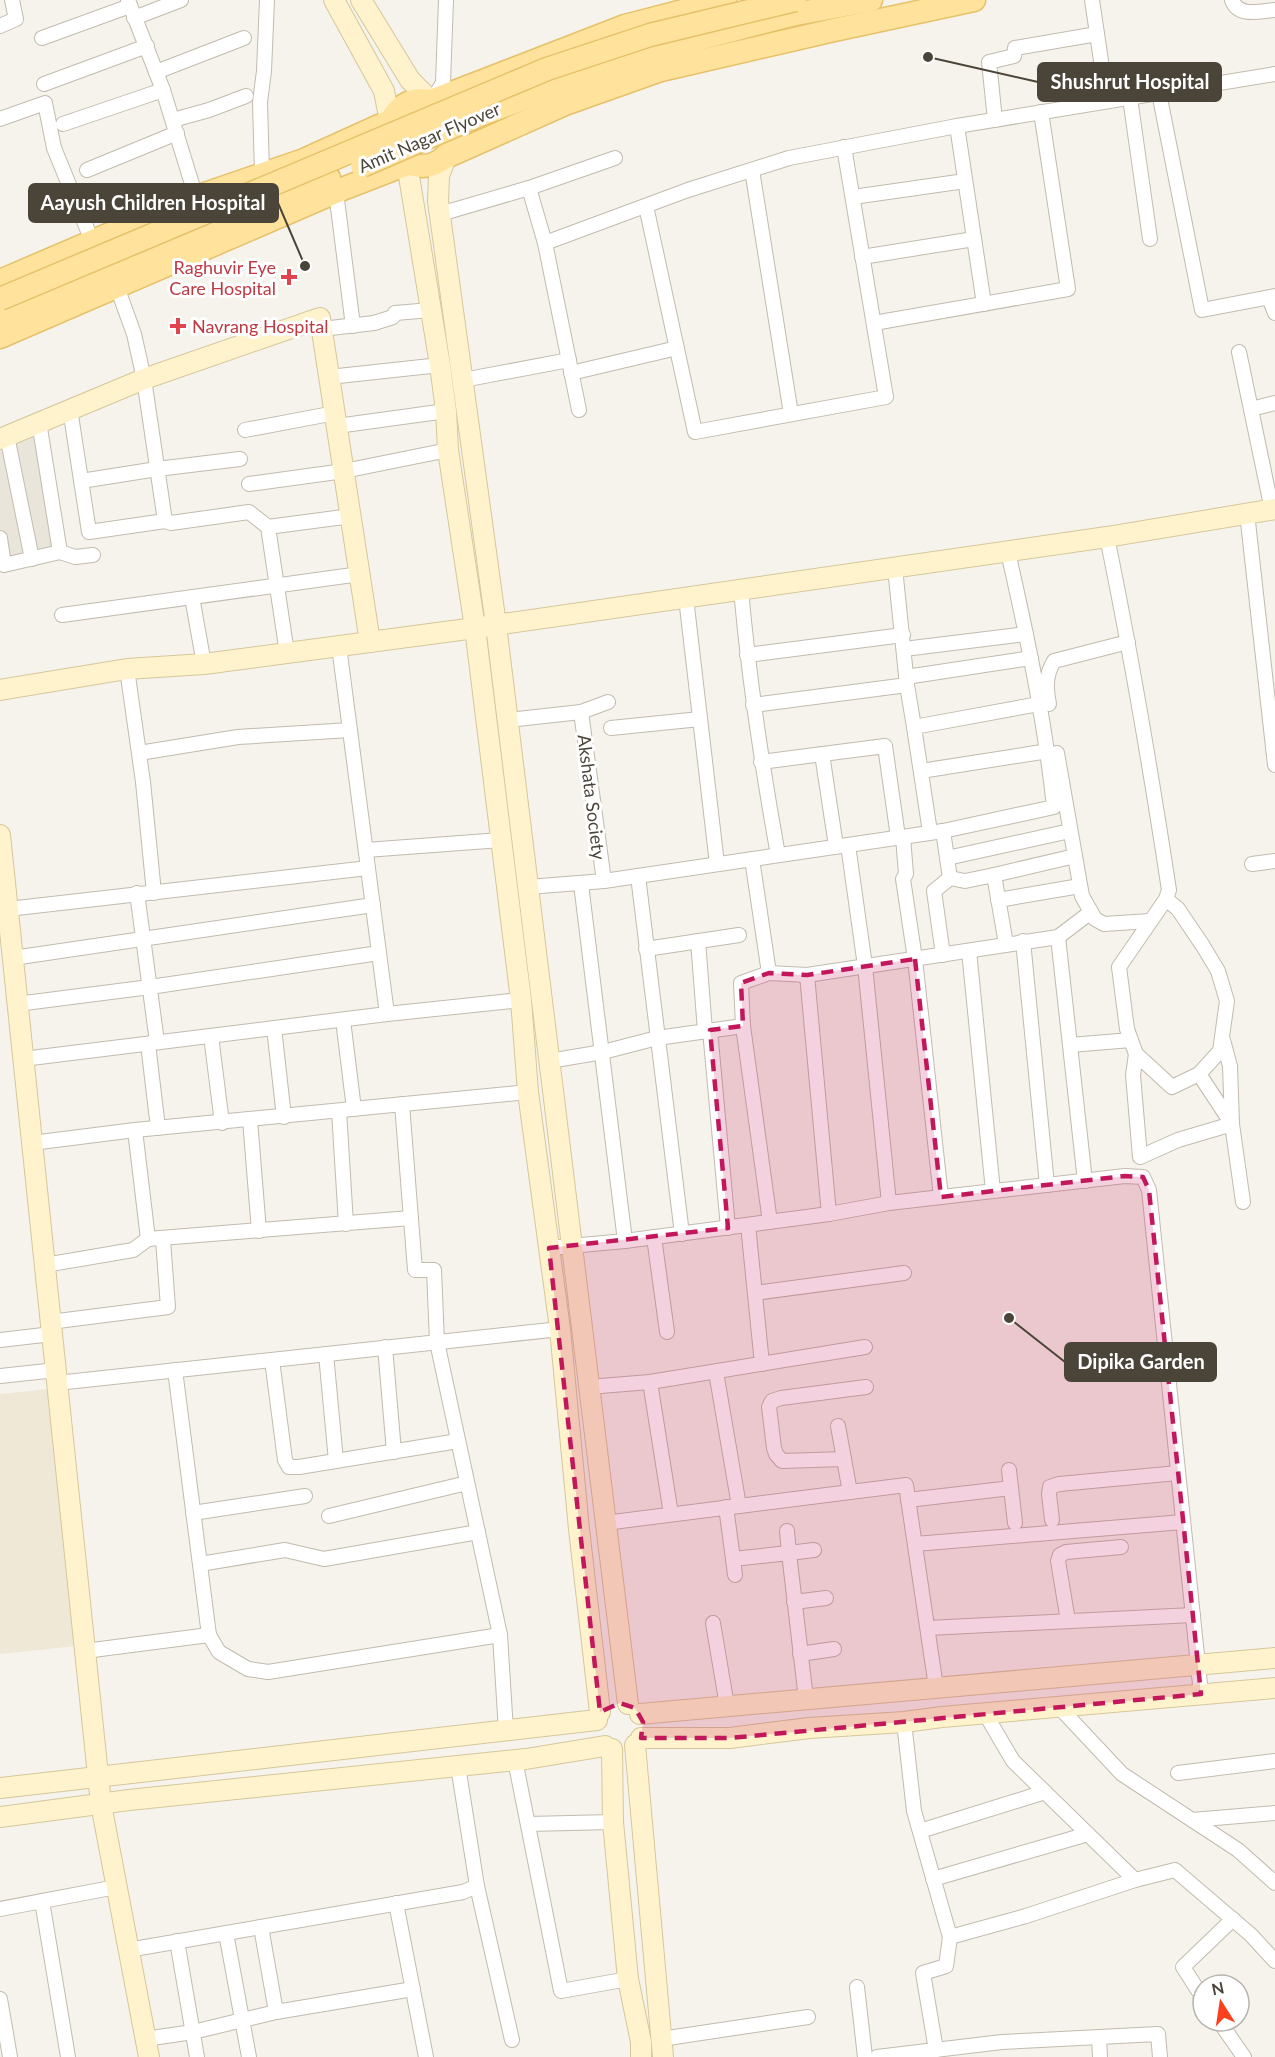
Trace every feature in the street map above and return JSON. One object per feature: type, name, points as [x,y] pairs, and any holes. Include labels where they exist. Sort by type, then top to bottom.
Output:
[{"type":"main road","points":[[0,283],[196,197],[304,160],[390,121],[403,106],[412,101],[431,101],[625,26],[725,0]]},
{"type":"main road","name":"Amit Nagar Flyover","points":[[0,283],[547,69],[650,35],[795,0]]},
{"type":"main road","name":"Amit Nagar Flyover","points":[[0,316],[211,225],[362,166],[480,115],[652,51],[791,15],[871,0]]},
{"type":"main road","points":[[390,121],[388,130],[392,150],[407,164],[427,166],[565,104],[661,70],[974,0]]},
{"type":"main road","points":[[431,101],[448,112],[453,120],[455,140],[446,157]]},
{"type":"main road","points":[[0,337],[336,192],[407,164]]},
{"type":"street","points":[[0,26],[16,20],[12,0]]},
{"type":"street","points":[[42,38],[131,8],[181,0]]},
{"type":"street","points":[[262,174],[260,102],[264,71],[267,0]]},
{"type":"street","points":[[334,0],[384,91],[390,121]]},
{"type":"street","points":[[361,0],[410,80],[431,101],[443,82],[450,1]]},
{"type":"street","points":[[1092,0],[1107,101]]},
{"type":"street","points":[[1232,0],[1233,5],[1240,11],[1275,10]]},
{"type":"street","points":[[131,8],[163,90],[196,197]]},
{"type":"street","points":[[995,120],[988,62],[1014,56],[1015,48],[1097,34]]},
{"type":"street","points":[[156,72],[244,38]]},
{"type":"street","points":[[44,84],[147,46]]},
{"type":"street","points":[[545,243],[688,190],[789,158],[957,126],[1275,74]]},
{"type":"street","points":[[63,124],[163,90]]},
{"type":"street","points":[[1159,93],[1202,310],[1272,297],[1275,313]]},
{"type":"street","points":[[87,170],[209,111],[246,96]]},
{"type":"street","points":[[1130,98],[1150,239]]},
{"type":"street","points":[[0,119],[45,104],[54,148],[92,241]]},
{"type":"street","points":[[874,323],[1068,289],[1041,112]]},
{"type":"street","points":[[957,126],[984,304]]},
{"type":"street","points":[[646,206],[695,432],[886,397],[844,147]]},
{"type":"street","points":[[0,1817],[609,1748],[628,1749],[638,1741],[644,1730],[643,1722],[634,1709],[605,1523],[496,625],[438,201],[439,176],[446,157]]},
{"type":"street","points":[[440,214],[529,188],[615,158]]},
{"type":"street","points":[[407,164],[440,365],[448,450],[475,628],[521,1000],[527,1052],[528,1092],[560,1329],[598,1716],[597,1734],[609,1748],[613,1822],[628,1979],[641,2042],[641,2057]]},
{"type":"street","points":[[752,170],[791,414]]},
{"type":"street","points":[[853,197],[965,181]]},
{"type":"street","points":[[529,188],[545,243],[579,410]]},
{"type":"street","points":[[336,192],[353,326]]},
{"type":"street","points":[[862,257],[974,239]]},
{"type":"street","points":[[117,287],[134,334],[144,379],[165,521]]},
{"type":"street","points":[[322,329],[384,320],[393,317],[396,312],[431,310]]},
{"type":"street","points":[[32,559],[4,437],[144,379],[320,318],[370,642]]},
{"type":"street","points":[[463,380],[570,367],[677,348]]},
{"type":"street","points":[[0,690],[127,669],[204,664],[475,628],[1008,552],[1274,509],[1239,352]]},
{"type":"street","points":[[329,378],[440,365]]},
{"type":"street","points":[[1251,409],[1275,403]]},
{"type":"street","points":[[70,409],[89,532],[249,512],[268,526],[351,516]]},
{"type":"street","points":[[245,430],[336,419],[446,411]]},
{"type":"street","points":[[39,422],[60,552]]},
{"type":"street","points":[[249,484],[344,471],[448,450]]},
{"type":"street","points":[[81,481],[157,468],[240,459]]},
{"type":"street","points":[[1247,513],[1275,765]]},
{"type":"street","points":[[268,526],[287,653]]},
{"type":"street","points":[[1107,537],[1128,642],[1169,890],[1167,899],[1119,967],[1127,1029],[1136,1054],[1133,1075],[1140,1157]]},
{"type":"street","points":[[0,538],[2,566],[60,552],[75,557],[93,555]]},
{"type":"street","points":[[528,887],[582,884],[842,846],[937,831],[1054,807],[1048,751],[1008,552]]},
{"type":"street","points":[[895,568],[907,681],[921,771],[937,831],[947,858],[950,878]]},
{"type":"street","points":[[62,615],[360,574]]},
{"type":"street","points":[[741,590],[753,705],[778,855]]},
{"type":"street","points":[[192,597],[204,664]]},
{"type":"street","points":[[686,598],[717,864]]},
{"type":"street","points":[[747,655],[1026,634]]},
{"type":"street","points":[[1128,642],[1054,661],[1047,672],[1046,687],[1082,896],[1095,919],[1104,924],[1150,921]]},
{"type":"street","points":[[339,646],[387,1014]]},
{"type":"street","points":[[753,705],[907,681],[1030,658]]},
{"type":"street","points":[[127,669],[139,753],[154,893]]},
{"type":"street","points":[[508,720],[581,712],[608,702]]},
{"type":"street","points":[[914,727],[1039,704]]},
{"type":"street","name":"Akshata Society","points":[[581,712],[603,881]]},
{"type":"street","points":[[611,728],[700,719]]},
{"type":"street","points":[[139,753],[238,737],[350,730]]},
{"type":"street","points":[[761,762],[885,746],[906,874],[903,879],[915,959],[941,1197]]},
{"type":"street","points":[[921,771],[1048,751]]},
{"type":"street","points":[[822,754],[865,966],[889,1203]]},
{"type":"street","points":[[947,858],[1070,831]]},
{"type":"street","points":[[0,835],[8,909],[8,946],[23,1059],[101,1804],[147,2048],[193,2032],[276,2012],[413,1989]]},
{"type":"street","points":[[366,849],[501,840]]},
{"type":"street","points":[[950,878],[965,881],[1075,856]]},
{"type":"street","points":[[752,859],[769,973]]},
{"type":"street","points":[[1252,864],[1275,861]]},
{"type":"street","points":[[8,909],[368,868]]},
{"type":"street","points":[[994,875],[1005,944]]},
{"type":"street","points":[[638,876],[682,1234]]},
{"type":"street","points":[[943,954],[934,891],[950,878]]},
{"type":"street","points":[[582,884],[625,1241]]},
{"type":"street","points":[[998,900],[1080,886]]},
{"type":"street","points":[[138,893],[150,987],[158,1128]]},
{"type":"street","points":[[1136,1054],[1172,1087],[1200,1074],[1220,1051],[1223,1038],[1227,1001],[1218,971],[1178,909],[1167,899]]},
{"type":"street","points":[[8,946],[143,939],[373,905]]},
{"type":"street","points":[[770,1222],[743,1026],[741,983],[769,973],[807,975],[1058,937],[1091,912]]},
{"type":"street","points":[[646,949],[739,935]]},
{"type":"street","points":[[1058,937],[1085,1181]]},
{"type":"street","points":[[698,941],[728,1228]]},
{"type":"street","points":[[1023,941],[1047,1185]]},
{"type":"street","points":[[969,951],[993,1191]]},
{"type":"street","points":[[17,1004],[379,953]]},
{"type":"street","points":[[807,975],[829,1214]]},
{"type":"street","points":[[23,1059],[387,1014],[521,1000]]},
{"type":"street","points":[[343,1020],[354,1109]]},
{"type":"street","points":[[549,1060],[603,1052],[657,1038],[743,1026]]},
{"type":"street","points":[[274,1028],[284,1117]]},
{"type":"street","points":[[211,1036],[222,1123]]},
{"type":"street","points":[[1223,1038],[1230,1066],[1232,1124],[1243,1202]]},
{"type":"street","points":[[1070,1045],[1131,1040]]},
{"type":"street","points":[[1200,1074],[1232,1124]]},
{"type":"street","points":[[32,1143],[135,1130],[528,1092]]},
{"type":"street","points":[[402,1104],[415,1270],[434,1270],[437,1342],[500,1635],[506,1731]]},
{"type":"street","points":[[339,1111],[346,1224]]},
{"type":"street","points":[[250,1120],[259,1231]]},
{"type":"street","points":[[1125,1176],[1140,1157],[1178,1140],[1232,1124]]},
{"type":"street","points":[[135,1130],[148,1239]]},
{"type":"street","points":[[549,1248],[654,1238],[829,1214],[889,1203],[1125,1176],[1143,1177],[1149,1190],[1201,1694]]},
{"type":"street","points":[[45,1265],[133,1250],[148,1239],[163,1240],[411,1218]]},
{"type":"street","points":[[748,1225],[762,1364]]},
{"type":"street","points":[[654,1238],[667,1332]]},
{"type":"street","points":[[0,1340],[51,1328],[168,1307],[163,1240]]},
{"type":"street","points":[[755,1293],[904,1272]]},
{"type":"street","points":[[0,1376],[56,1376],[175,1370],[560,1329]]},
{"type":"street","points":[[385,1347],[394,1452]]},
{"type":"street","points":[[588,1387],[650,1382],[865,1347]]},
{"type":"street","points":[[326,1354],[336,1461]]},
{"type":"street","points":[[272,1360],[285,1460],[289,1467],[458,1441]]},
{"type":"street","points":[[175,1370],[209,1635],[219,1652],[248,1669],[268,1672],[500,1635]]},
{"type":"street","points":[[717,1372],[732,1507],[735,1575]]},
{"type":"street","points":[[650,1382],[671,1515]]},
{"type":"street","points":[[844,1459],[782,1461],[776,1454],[769,1407],[772,1401],[781,1398],[866,1387]]},
{"type":"street","points":[[838,1426],[850,1492]]},
{"type":"street","points":[[1009,1470],[1015,1523]]},
{"type":"street","points":[[1052,1520],[1050,1487],[1059,1484],[1178,1473]]},
{"type":"street","points":[[329,1516],[467,1483]]},
{"type":"street","points":[[605,1523],[906,1485],[936,1687]]},
{"type":"street","points":[[908,1500],[1011,1488]]},
{"type":"street","points":[[193,1513],[305,1496]]},
{"type":"street","points":[[915,1544],[1183,1522]]},
{"type":"street","points":[[787,1531],[806,1699]]},
{"type":"street","points":[[200,1564],[285,1550],[324,1559],[478,1532]]},
{"type":"street","points":[[1068,1621],[1058,1561],[1060,1555],[1066,1552],[1122,1547]]},
{"type":"street","points":[[733,1559],[814,1550]]},
{"type":"street","points":[[794,1602],[826,1599]]},
{"type":"street","points":[[928,1628],[1193,1615]]},
{"type":"street","points":[[713,1623],[727,1706]]},
{"type":"street","points":[[85,1651],[209,1635]]},
{"type":"street","points":[[800,1654],[834,1650]]},
{"type":"street","points":[[0,1788],[506,1731],[598,1716],[613,1704],[634,1709],[727,1706],[1275,1658]]},
{"type":"street","points":[[638,1741],[729,1738],[809,1728],[986,1715],[1201,1694],[1274,1692]]},
{"type":"street","points":[[1060,1708],[1122,1774],[1238,1850],[1275,1882]]},
{"type":"street","points":[[986,1715],[1013,1761],[1135,1880]]},
{"type":"street","points":[[904,1722],[914,1810],[950,1936],[946,1966],[923,1972],[936,2050]]},
{"type":"street","points":[[638,1741],[662,2048],[808,2017]]},
{"type":"street","points":[[515,1760],[561,1991],[628,1979]]},
{"type":"street","points":[[1178,1773],[1275,1761]]},
{"type":"street","points":[[459,1766],[477,1886],[512,2040]]},
{"type":"street","points":[[920,1831],[1045,1792]]},
{"type":"street","points":[[1192,1820],[1275,1813]]},
{"type":"street","points":[[528,1824],[613,1822]]},
{"type":"street","points":[[933,1879],[1088,1834]]},
{"type":"street","points":[[950,1936],[1026,1916],[1135,1880],[1176,1870],[1251,1935],[1275,1961]]},
{"type":"street","points":[[128,1950],[463,1892],[477,1886]]},
{"type":"street","points":[[0,1909],[116,1887]]},
{"type":"street","points":[[42,1901],[68,2057]]},
{"type":"street","points":[[396,1903],[426,2057]]},
{"type":"street","points":[[1191,1979],[1183,1967],[1233,1919]]},
{"type":"street","points":[[261,1927],[276,2012]]},
{"type":"street","points":[[226,1933],[249,2057]]},
{"type":"street","points":[[177,1941],[198,2057]]},
{"type":"street","points":[[857,1988],[865,2057]]},
{"type":"street","points":[[0,1999],[10,2057]]},
{"type":"street","points":[[1227,2033],[1244,2057]]},
{"type":"street","points":[[877,2057],[1002,2042],[1158,2034],[1160,2057]]},
{"type":"street","points":[[1099,2037],[1100,2057]]},
{"type":"highlighted area","points":[[915,959],[941,1197],[1125,1176],[1143,1177],[1149,1190],[1201,1694],[730,1738],[641,1738],[643,1722],[635,1708],[620,1703],[600,1712],[549,1248],[728,1228],[710,1030],[743,1026],[741,983],[769,973],[807,975]]},
{"type":"shaded area","points":[[39,422],[59,552],[0,562],[0,440]]},
{"type":"shaded area","points":[[49,1389],[77,1646],[0,1654],[0,1394]]},
{"type":"place","name":"Shushrut Hospital","points":[[928,57]]},
{"type":"place","name":"Aayush Children Hospital","points":[[305,266]]},
{"type":"place","name":"Raghuvir Eye Care Hospital","points":[[289,277]]},
{"type":"place","name":"Navrang Hospital","points":[[178,326]]},
{"type":"place","name":"Dipika Garden","points":[[1009,1318]]}]
